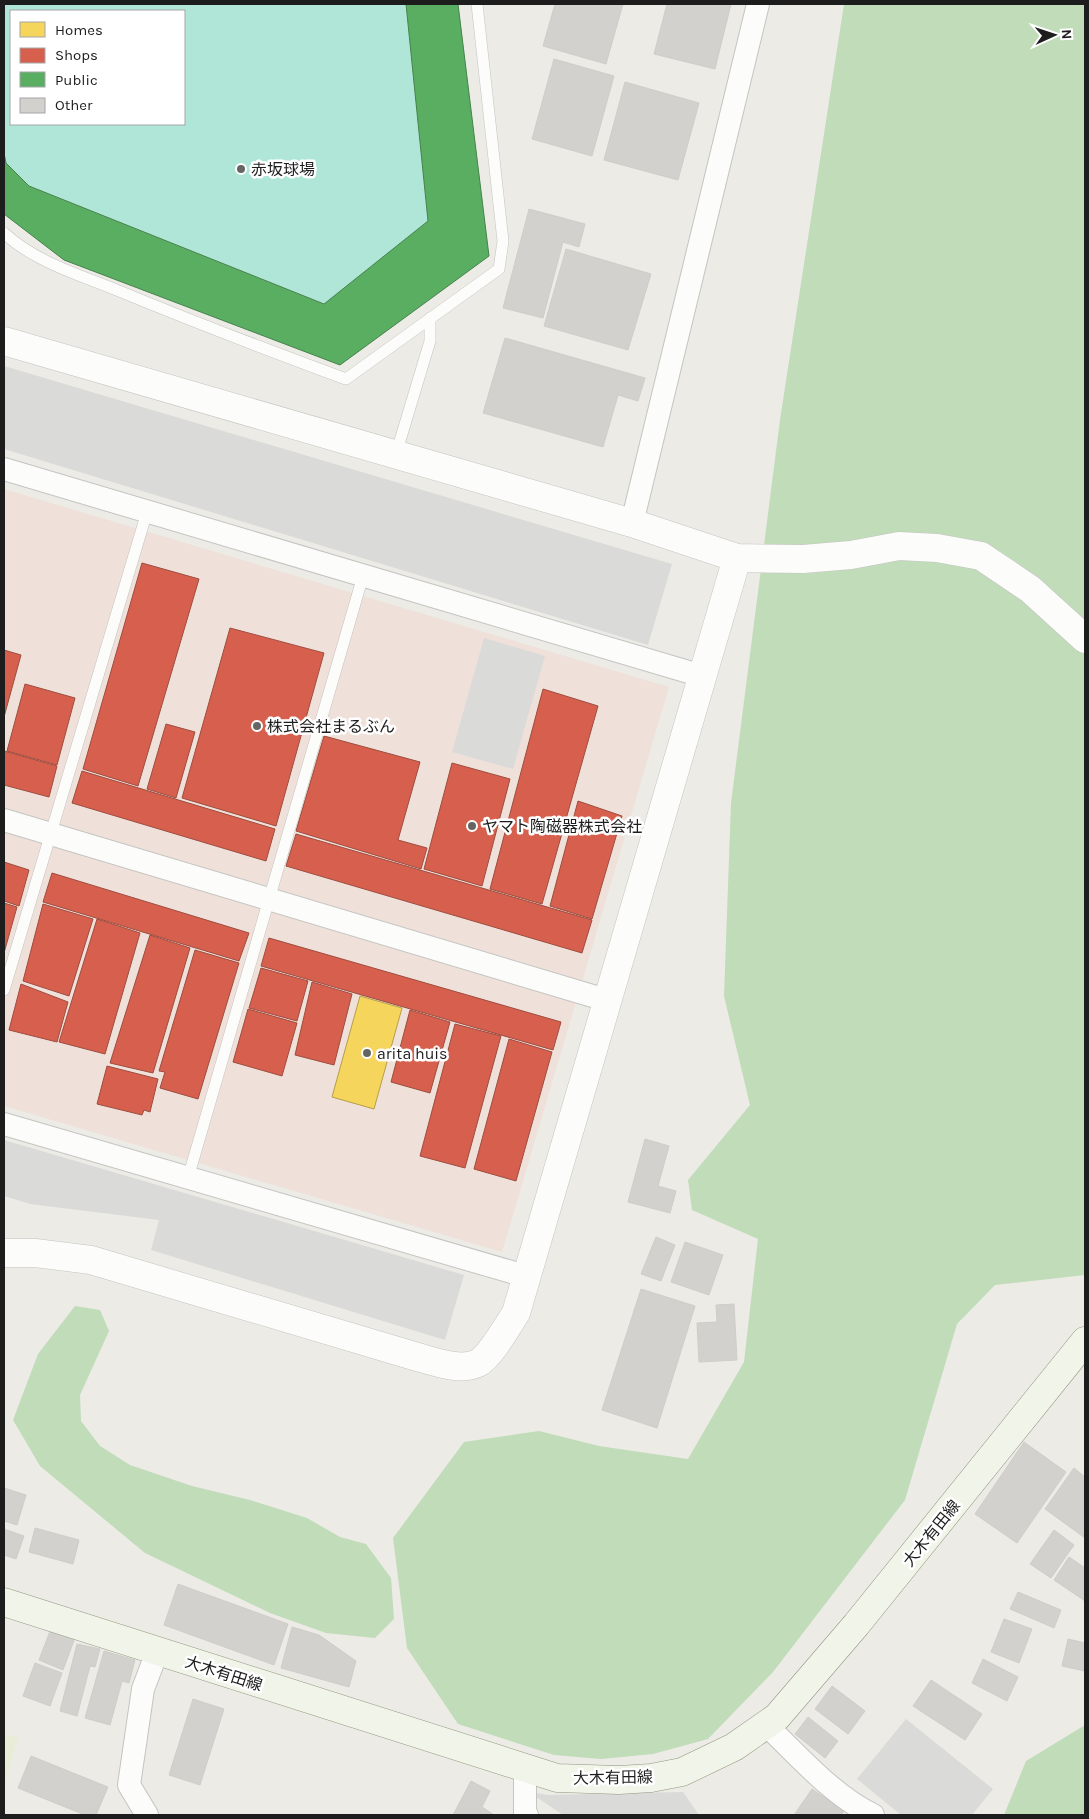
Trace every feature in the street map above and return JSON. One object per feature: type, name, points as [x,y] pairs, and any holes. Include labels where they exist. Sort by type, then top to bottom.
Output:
[{"type":"main road","name":"大木有田線","points":[[4,1602],[557,1778],[619,1780],[651,1778],[682,1772],[734,1748],[777,1717],[856,1625],[1085,1341]]},
{"type":"street","points":[[632,523],[758,4]]},
{"type":"street","points":[[4,341],[632,523],[737,558],[803,559],[851,555],[899,546],[937,548],[980,556],[1030,589],[1085,639]]},
{"type":"street","points":[[4,469],[702,676]]},
{"type":"street","points":[[4,1253],[35,1253],[91,1260],[454,1367],[479,1363],[496,1343],[516,1313],[525,1276],[737,558]]},
{"type":"street","points":[[4,820],[606,1000]]},
{"type":"street","points":[[4,1124],[525,1276]]},
{"type":"street","points":[[147,1815],[129,1785],[143,1689],[157,1652]]},
{"type":"street","points":[[766,1725],[863,1813]]},
{"type":"street","points":[[525,1768],[525,1814],[527,1815]]},
{"type":"lane","points":[[4,233],[47,262],[224,335],[346,379],[499,269],[503,240],[477,4]]},
{"type":"lane","points":[[395,455],[430,341],[430,318]]},
{"type":"lane","points":[[4,990],[147,512]]},
{"type":"lane","points":[[188,1178],[363,576]]},
{"type":"shaded area","points":[[4,366],[672,564],[648,645],[4,449]]},
{"type":"shaded area","points":[[4,489],[669,687],[502,1252],[4,1106]]},
{"type":"shaded area","points":[[484,638],[545,656],[513,769],[452,752]]},
{"type":"shaded area","points":[[4,1140],[464,1275],[445,1340],[151,1250],[159,1220],[30,1204],[4,1196]]},
{"type":"shaded area","points":[[906,1719],[993,1789],[972,1815],[901,1815],[857,1779]]},
{"type":"shaded area","points":[[529,1792],[548,1795],[683,1792],[699,1815],[563,1815]]},
{"type":"green space","name":"赤坂球場","points":[[4,4],[458,4],[489,256],[340,365],[64,260],[4,214]]},
{"type":"green space","points":[[844,4],[1085,4],[1085,1275],[995,1285],[957,1324],[905,1500],[773,1672],[708,1739],[653,1754],[601,1759],[554,1755],[458,1724],[407,1648],[393,1538],[464,1442],[539,1431],[599,1446],[688,1459],[744,1362],[758,1239],[692,1210],[688,1180],[750,1105],[724,996],[731,803],[780,420]]},
{"type":"green space","points":[[75,1306],[100,1310],[109,1331],[80,1395],[81,1421],[100,1446],[130,1465],[192,1486],[250,1500],[307,1518],[340,1537],[366,1544],[391,1578],[394,1619],[375,1638],[326,1633],[270,1613],[145,1553],[40,1466],[13,1420],[38,1354]]},
{"type":"green space","points":[[1085,1725],[1085,1815],[1004,1815],[1026,1761]]},
{"type":"green space","points":[[4,1734],[18,1738],[4,1786]]},
{"type":"building: Homes","name":"arita huis","points":[[360,996],[402,1008],[374,1109],[332,1097]]},
{"type":"building: Shops","points":[[142,563],[199,579],[138,786],[83,769]]},
{"type":"building: Shops","points":[[230,628],[324,653],[276,826],[182,798]]},
{"type":"building: Shops","points":[[4,650],[21,655],[4,717]]},
{"type":"building: Shops","points":[[25,684],[75,698],[57,765],[7,751]]},
{"type":"building: Shops","points":[[543,689],[598,706],[542,904],[490,889]]},
{"type":"building: Shops","points":[[166,724],[195,732],[176,798],[147,789]]},
{"type":"building: Shops","points":[[324,736],[420,762],[398,840],[427,848],[421,869],[296,831]]},
{"type":"building: Shops","points":[[4,751],[57,766],[49,797],[4,785]]},
{"type":"building: Shops","points":[[452,763],[510,779],[482,886],[424,869]]},
{"type":"building: Shops","points":[[82,771],[275,829],[266,861],[72,803]]},
{"type":"building: Shops","points":[[578,801],[622,816],[592,919],[550,906]]},
{"type":"building: Shops","points":[[296,834],[592,920],[582,953],[286,866]]},
{"type":"building: Shops","points":[[4,862],[29,870],[19,906],[4,901]]},
{"type":"building: Shops","points":[[52,873],[249,933],[239,961],[43,902]]},
{"type":"building: Shops","points":[[4,903],[17,907],[4,953]]},
{"type":"building: Shops","points":[[43,904],[93,919],[69,996],[23,981]]},
{"type":"building: Shops","points":[[97,919],[140,933],[105,1054],[59,1042]]},
{"type":"building: Shops","points":[[150,935],[190,948],[153,1073],[110,1063]]},
{"type":"building: Shops","points":[[269,938],[561,1022],[553,1050],[261,966]]},
{"type":"building: Shops","points":[[195,950],[239,963],[198,1099],[160,1088],[165,1072],[159,1071]]},
{"type":"building: Shops","points":[[261,968],[308,981],[297,1021],[249,1008]]},
{"type":"building: Shops","points":[[312,982],[352,994],[334,1065],[295,1055]]},
{"type":"building: Shops","points":[[21,984],[68,1002],[57,1042],[9,1030]]},
{"type":"building: Shops","points":[[248,1009],[297,1023],[282,1076],[233,1062]]},
{"type":"building: Shops","points":[[410,1010],[450,1022],[430,1093],[391,1082]]},
{"type":"building: Shops","points":[[455,1024],[501,1036],[465,1168],[420,1156]]},
{"type":"building: Shops","points":[[509,1039],[552,1052],[516,1181],[474,1169]]},
{"type":"building: Shops","points":[[107,1066],[158,1079],[150,1112],[144,1110],[142,1115],[97,1104]]},
{"type":"building: Public","points":[[406,4],[458,4],[489,256],[340,365],[64,260],[4,214],[4,153],[6,163],[29,186],[324,304],[428,221]]},
{"type":"building: Other","points":[[555,4],[623,4],[606,64],[543,46]]},
{"type":"building: Other","points":[[667,4],[731,4],[715,69],[654,54]]},
{"type":"building: Other","points":[[554,59],[614,76],[592,156],[532,139]]},
{"type":"building: Other","points":[[625,82],[699,103],[678,180],[604,160]]},
{"type":"building: Other","points":[[529,209],[585,224],[579,247],[563,242],[543,318],[503,308]]},
{"type":"building: Other","points":[[566,249],[651,274],[628,350],[544,326]]},
{"type":"building: Other","points":[[505,338],[645,378],[638,401],[618,395],[603,447],[483,413]]},
{"type":"building: Other","points":[[645,1139],[669,1146],[658,1186],[676,1191],[670,1213],[628,1202]]},
{"type":"building: Other","points":[[656,1237],[675,1245],[661,1281],[641,1274]]},
{"type":"building: Other","points":[[685,1242],[723,1255],[709,1295],[671,1282]]},
{"type":"building: Other","points":[[641,1289],[695,1306],[657,1428],[602,1410]]},
{"type":"building: Other","points":[[734,1304],[737,1360],[699,1362],[697,1323],[717,1322],[716,1305]]},
{"type":"building: Other","points":[[1024,1442],[1066,1472],[1017,1543],[975,1514]]},
{"type":"building: Other","points":[[1074,1468],[1085,1477],[1085,1538],[1045,1509]]},
{"type":"building: Other","points":[[4,1488],[26,1495],[17,1525],[4,1521]]},
{"type":"building: Other","points":[[35,1528],[79,1540],[73,1564],[29,1552]]},
{"type":"building: Other","points":[[4,1529],[24,1536],[16,1559],[4,1555]]},
{"type":"building: Other","points":[[1054,1530],[1074,1545],[1051,1578],[1030,1564]]},
{"type":"building: Other","points":[[1069,1557],[1085,1568],[1085,1601],[1054,1580]]},
{"type":"building: Other","points":[[178,1584],[288,1624],[274,1665],[164,1625]]},
{"type":"building: Other","points":[[1018,1592],[1061,1610],[1054,1628],[1010,1609]]},
{"type":"building: Other","points":[[1004,1619],[1032,1629],[1019,1663],[991,1652]]},
{"type":"building: Other","points":[[52,1626],[76,1635],[63,1670],[39,1660]]},
{"type":"building: Other","points":[[292,1627],[319,1635],[356,1661],[349,1687],[281,1668]]},
{"type":"building: Other","points":[[1068,1639],[1085,1643],[1085,1671],[1062,1666]]},
{"type":"building: Other","points":[[77,1644],[100,1649],[95,1667],[90,1666],[77,1716],[60,1711]]},
{"type":"building: Other","points":[[104,1651],[135,1660],[129,1683],[122,1681],[110,1725],[85,1718]]},
{"type":"building: Other","points":[[983,1659],[1018,1677],[1007,1701],[972,1683]]},
{"type":"building: Other","points":[[35,1663],[62,1673],[50,1706],[23,1696]]},
{"type":"building: Other","points":[[931,1680],[982,1714],[965,1740],[913,1706]]},
{"type":"building: Other","points":[[832,1686],[865,1711],[848,1734],[815,1709]]},
{"type":"building: Other","points":[[193,1699],[224,1709],[200,1785],[169,1775]]},
{"type":"building: Other","points":[[808,1717],[838,1741],[825,1758],[795,1734]]},
{"type":"building: Other","points":[[31,1756],[108,1787],[96,1815],[85,1815],[18,1788]]},
{"type":"building: Other","points":[[471,1781],[490,1791],[482,1807],[494,1815],[453,1815]]},
{"type":"building: Other","points":[[812,1789],[844,1811],[841,1815],[794,1815]]},
{"type":"place","name":"赤坂球場","points":[[241,169]]},
{"type":"place","name":"株式会社まるぶん","points":[[257,726]]},
{"type":"place","name":"ヤマト陶磁器株式会社","points":[[472,826]]},
{"type":"place","name":"arita huis","points":[[367,1053]]}]
